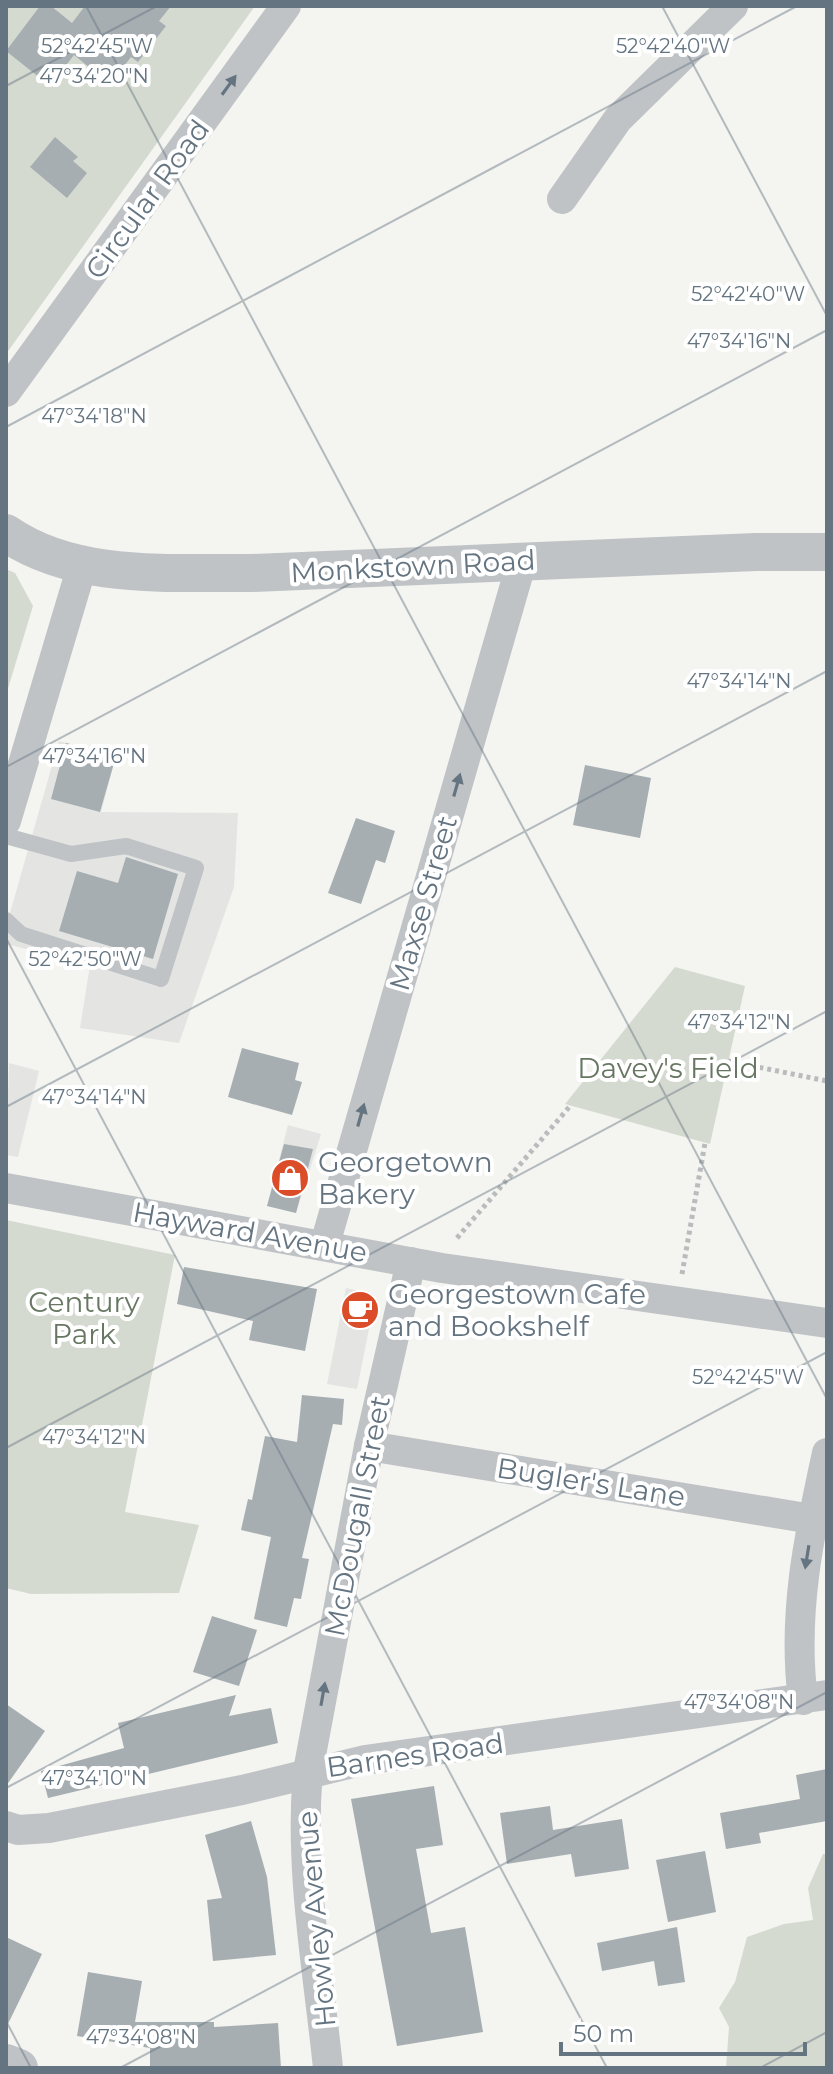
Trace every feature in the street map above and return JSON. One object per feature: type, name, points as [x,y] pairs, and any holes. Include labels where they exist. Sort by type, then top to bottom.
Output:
[{"type":"street","name":"Circular Road","points":[[6,392],[286,6]]},
{"type":"street","points":[[562,199],[618,119],[733,6]]},
{"type":"street","name":"Monkstown Road","points":[[6,533],[28,548],[82,566],[252,573],[827,552]]},
{"type":"street","name":"Maxse Street","points":[[325,1244],[522,561]]},
{"type":"street","points":[[6,821],[82,566]]},
{"type":"street","name":"Hayward Avenue","points":[[6,1188],[411,1262],[827,1323]]},
{"type":"street","name":"McDougall Street","points":[[308,1771],[369,1446],[411,1262]]},
{"type":"street","name":"Bugler's Lane","points":[[369,1446],[812,1519]]},
{"type":"street","points":[[815,1697],[797,1648],[812,1519],[827,1453]]},
{"type":"street","name":"Barnes Road","points":[[6,1826],[18,1830],[49,1828],[242,1790],[308,1771],[365,1760],[815,1697]]},
{"type":"street","name":"Howley Avenue","points":[[308,1771],[305,1808],[307,1867],[328,2068]]},
{"type":"street","points":[[6,2063],[19,2068]]},
{"type":"lane","points":[[6,836],[71,854],[126,846],[196,868],[161,979],[21,934],[6,920]]},
{"type":"path","points":[[728,1061],[827,1081]]},
{"type":"path","points":[[451,1245],[571,1105]]},
{"type":"path","points":[[681,1278],[705,1143]]},
{"type":"shaded area","points":[[59,741],[116,756],[101,812],[238,813],[234,887],[179,1043],[80,1028],[90,965],[6,944],[6,927]]},
{"type":"shaded area","points":[[9,1063],[39,1071],[18,1157],[6,1155]]},
{"type":"shaded area","name":"Georgetown Bakery","points":[[288,1125],[321,1134],[296,1213],[267,1206]]},
{"type":"shaded area","points":[[346,1288],[372,1294],[375,1299],[357,1389],[327,1384]]},
{"type":"green space","points":[[6,6],[255,6],[6,354]]},
{"type":"green space","points":[[6,569],[15,573],[33,606],[6,695]]},
{"type":"green space","name":"Davey's Field","points":[[675,967],[745,986],[710,1144],[565,1104]]},
{"type":"green space","name":"Century Park","points":[[6,1220],[175,1255],[125,1512],[199,1525],[179,1593],[31,1594],[6,1588]]},
{"type":"green space","points":[[823,1854],[827,1854],[827,2068],[726,2068],[729,2027],[719,2008],[735,1982],[747,1937],[784,1924],[813,1920],[808,1888]]},
{"type":"building","points":[[40,6],[51,6],[72,23],[85,6],[171,6],[159,21],[166,26],[138,62],[131,57],[110,84],[74,55],[50,86],[6,51]]},
{"type":"building","points":[[55,137],[78,157],[73,161],[87,173],[67,198],[30,167]]},
{"type":"building","points":[[66,743],[116,756],[100,812],[51,799]]},
{"type":"building","points":[[585,765],[651,778],[640,838],[573,825]]},
{"type":"building","points":[[356,818],[395,831],[385,863],[376,860],[361,904],[328,893]]},
{"type":"building","points":[[126,857],[178,874],[153,959],[59,931],[77,871],[118,883]]},
{"type":"building","points":[[242,1048],[299,1063],[295,1080],[302,1082],[292,1115],[228,1097]]},
{"type":"building","name":"Georgetown Bakery","points":[[284,1144],[313,1149],[296,1213],[267,1206]]},
{"type":"building","points":[[184,1267],[317,1289],[305,1351],[249,1340],[253,1321],[177,1304]]},
{"type":"building","points":[[302,1395],[344,1399],[342,1425],[333,1424],[302,1558],[309,1559],[301,1599],[294,1598],[287,1627],[254,1619],[271,1537],[241,1530],[248,1499],[252,1500],[265,1436],[297,1442]]},
{"type":"building","points":[[212,1616],[257,1630],[239,1686],[193,1672]]},
{"type":"building","points":[[236,1695],[229,1716],[271,1708],[278,1743],[48,1798],[41,1771],[124,1748],[118,1723]]},
{"type":"building","points":[[6,1704],[45,1731],[6,1786]]},
{"type":"building","points":[[827,1769],[827,1821],[759,1833],[761,1843],[726,1849],[720,1813],[800,1799],[796,1775]]},
{"type":"building","points":[[434,1786],[443,1845],[416,1849],[431,1933],[465,1927],[483,2032],[397,2046],[351,1799]]},
{"type":"building","points":[[550,1806],[553,1830],[622,1819],[629,1869],[575,1877],[571,1854],[507,1864],[500,1813]]},
{"type":"building","points":[[251,1821],[267,1877],[276,1955],[213,1961],[207,1900],[222,1898],[205,1835]]},
{"type":"building","points":[[705,1851],[716,1912],[668,1922],[656,1860]]},
{"type":"building","points":[[677,1927],[685,1982],[658,1986],[654,1961],[602,1971],[597,1943]]},
{"type":"building","points":[[6,1937],[42,1954],[6,2028]]},
{"type":"building","points":[[88,1972],[142,1981],[135,2022],[214,2022],[214,2027],[278,2023],[281,2068],[150,2068],[150,2048],[77,2036]]},
{"type":"place","name":"Georgetown Bakery","points":[[290,1178]]},
{"type":"place","name":"Georgestown Cafe and Bookshelf","points":[[360,1310]]}]
